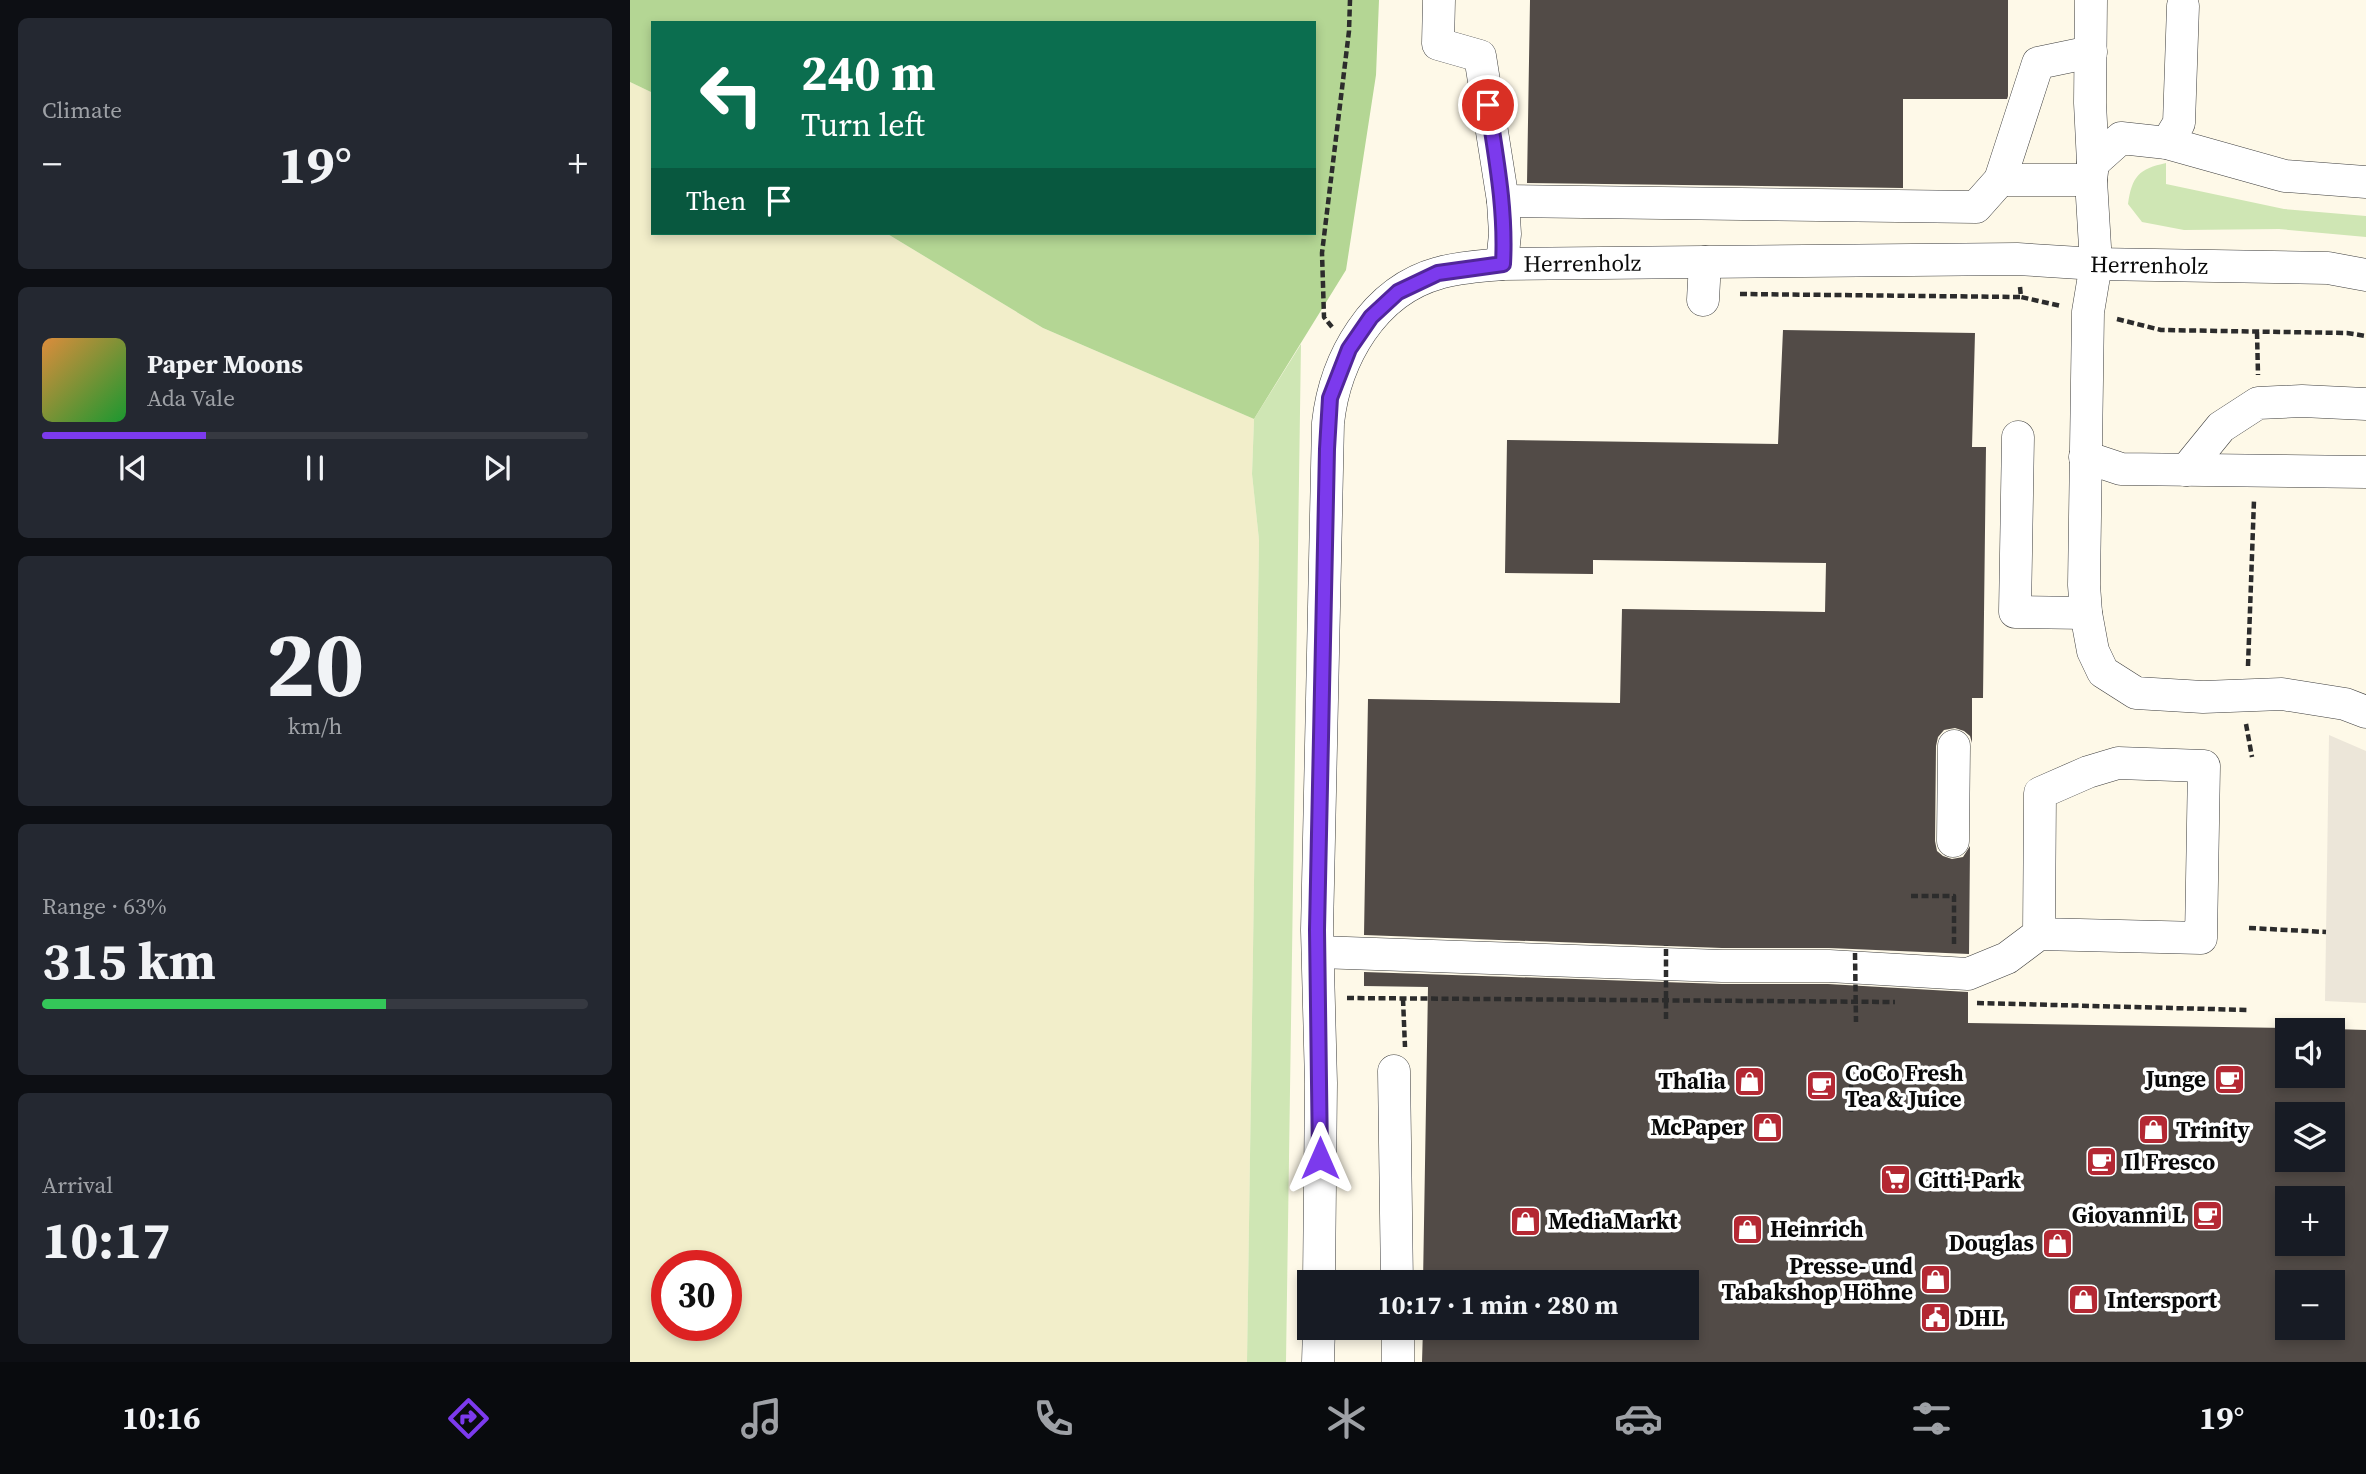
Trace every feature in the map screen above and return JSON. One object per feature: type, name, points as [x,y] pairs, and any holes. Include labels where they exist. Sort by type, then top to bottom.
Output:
[{"type":"street","points":[[1439,0],[1438,44],[1480,57],[1503,201],[1503,264]]},
{"type":"street","points":[[2091,0],[2092,172],[2096,264],[2088,312],[2085,457],[2086,613],[2093,651],[2103,672],[2136,693],[2203,697],[2282,694],[2346,704],[2366,712]]},
{"type":"street","points":[[2167,143],[2179,123],[2183,6]]},
{"type":"street","points":[[1503,201],[1976,207],[2000,180],[2038,63],[2091,52]]},
{"type":"street","points":[[2000,180],[2092,172],[2121,138],[2167,143],[2285,176],[2366,182]]},
{"type":"street","name":"Herrenholz","points":[[1319,1270],[1318,952],[1328,423],[1330,398],[1349,349],[1371,317],[1398,292],[1438,273],[1503,264],[2018,259],[2096,264],[2328,268],[2366,275]]},
{"type":"street","points":[[1703,297],[1705,262]]},
{"type":"street","points":[[2186,470],[2221,426],[2258,403],[2302,401],[2366,404]]},
{"type":"street","points":[[2018,437],[2015,612],[2086,613]]},
{"type":"street","points":[[2085,457],[2122,469],[2366,472]]},
{"type":"street","points":[[1953,841],[1954,746]]},
{"type":"street","points":[[1318,952],[1722,966],[1829,965],[1968,974],[2007,958],[2039,934],[2201,938],[2204,766],[2118,763],[2088,772],[2040,793],[2039,934]]},
{"type":"street","points":[[1394,1071],[1397,1270]]},
{"type":"street","points":[[1318,1362],[1319,1340]]},
{"type":"street","points":[[1398,1340],[1398,1362]]},
{"type":"path","points":[[1324,317],[1322,253],[1349,31],[1350,0]]},
{"type":"path","points":[[2018,259],[2021,297]]},
{"type":"path","points":[[1703,297],[2021,297],[2161,330],[2347,333],[2366,336]]},
{"type":"path","points":[[2252,757],[2246,727],[2255,471]]},
{"type":"path","points":[[1912,896],[1954,896],[1954,1003],[2249,1010]]},
{"type":"path","points":[[2249,929],[2326,932]]},
{"type":"path","points":[[1666,945],[1666,1019]]},
{"type":"path","points":[[1855,953],[1856,1022]]},
{"type":"path","points":[[1319,997],[1907,1002]]},
{"type":"path","points":[[1394,1071],[1406,1063],[1403,999]]},
{"type":"path","points":[[1851,1085],[1852,1112]]},
{"type":"shaded area","points":[[630,82],[651,92],[651,235],[889,235],[1043,328],[1254,419],[1252,474],[1259,540],[1247,1362],[630,1362]]},
{"type":"shaded area","points":[[2329,735],[2366,751],[2366,1003],[2325,1001]]},
{"type":"green space","points":[[630,0],[1379,0],[1376,75],[1346,270],[1254,419],[1043,328],[889,235],[1316,235],[1316,21],[651,21],[651,92],[630,82]]},
{"type":"green space","points":[[2166,163],[2166,184],[2284,209],[2366,216],[2366,237],[2279,229],[2184,230],[2142,222],[2128,204],[2132,187],[2143,171]]},
{"type":"green space","points":[[1301,344],[1286,1362],[1247,1362],[1259,540],[1252,474],[1254,419]]},
{"type":"building","points":[[1530,0],[2008,0],[2008,96],[2007,99],[1903,99],[1903,188],[1527,183]]},
{"type":"building","points":[[1783,330],[1975,333],[1972,447],[1986,447],[1983,698],[1972,698],[1972,743],[1970,736],[1955,728],[1944,730],[1938,737],[1935,841],[1937,851],[1952,859],[1963,857],[1970,846],[1969,954],[1364,935],[1368,699],[1620,703],[1622,609],[1825,612],[1826,563],[1593,560],[1593,574],[1505,573],[1507,440],[1778,444]]},
{"type":"building","name":"Citti-Park","points":[[1364,972],[1722,984],[1828,984],[1968,992],[1968,1023],[2275,1028],[2275,1088],[2345,1088],[2345,1029],[2366,1030],[2366,1362],[1422,1362],[1423,1340],[1699,1340],[1699,1270],[1423,1270],[1428,987],[1364,986]]},
{"type":"place","name":"Junge","points":[[2229,1079]]},
{"type":"place","name":"Thalia","points":[[1749,1081]]},
{"type":"place","name":"CoCo Fresh Tea & Juice","points":[[1822,1086]]},
{"type":"place","name":"McPaper","points":[[1767,1127]]},
{"type":"place","name":"Trinity","points":[[2153,1130]]},
{"type":"place","name":"Il Fresco","points":[[2101,1162]]},
{"type":"place","name":"Citti-Park","points":[[1895,1180]]},
{"type":"place","name":"Giovanni L","points":[[2208,1215]]},
{"type":"place","name":"MediaMarkt","points":[[1525,1221]]},
{"type":"place","name":"Heinrich","points":[[1747,1229]]},
{"type":"place","name":"Douglas","points":[[2057,1243]]},
{"type":"place","name":"Presse- und Tabakshop Höhne","points":[[1936,1279]]},
{"type":"place","name":"Intersport","points":[[2084,1300]]},
{"type":"place","name":"DHL","points":[[1935,1318]]},
{"type":"route","points":[[1320,1158],[1317,930],[1330,398],[1349,349],[1371,317],[1398,292],[1438,273],[1503,264],[1503,201],[1488,105]]}]
